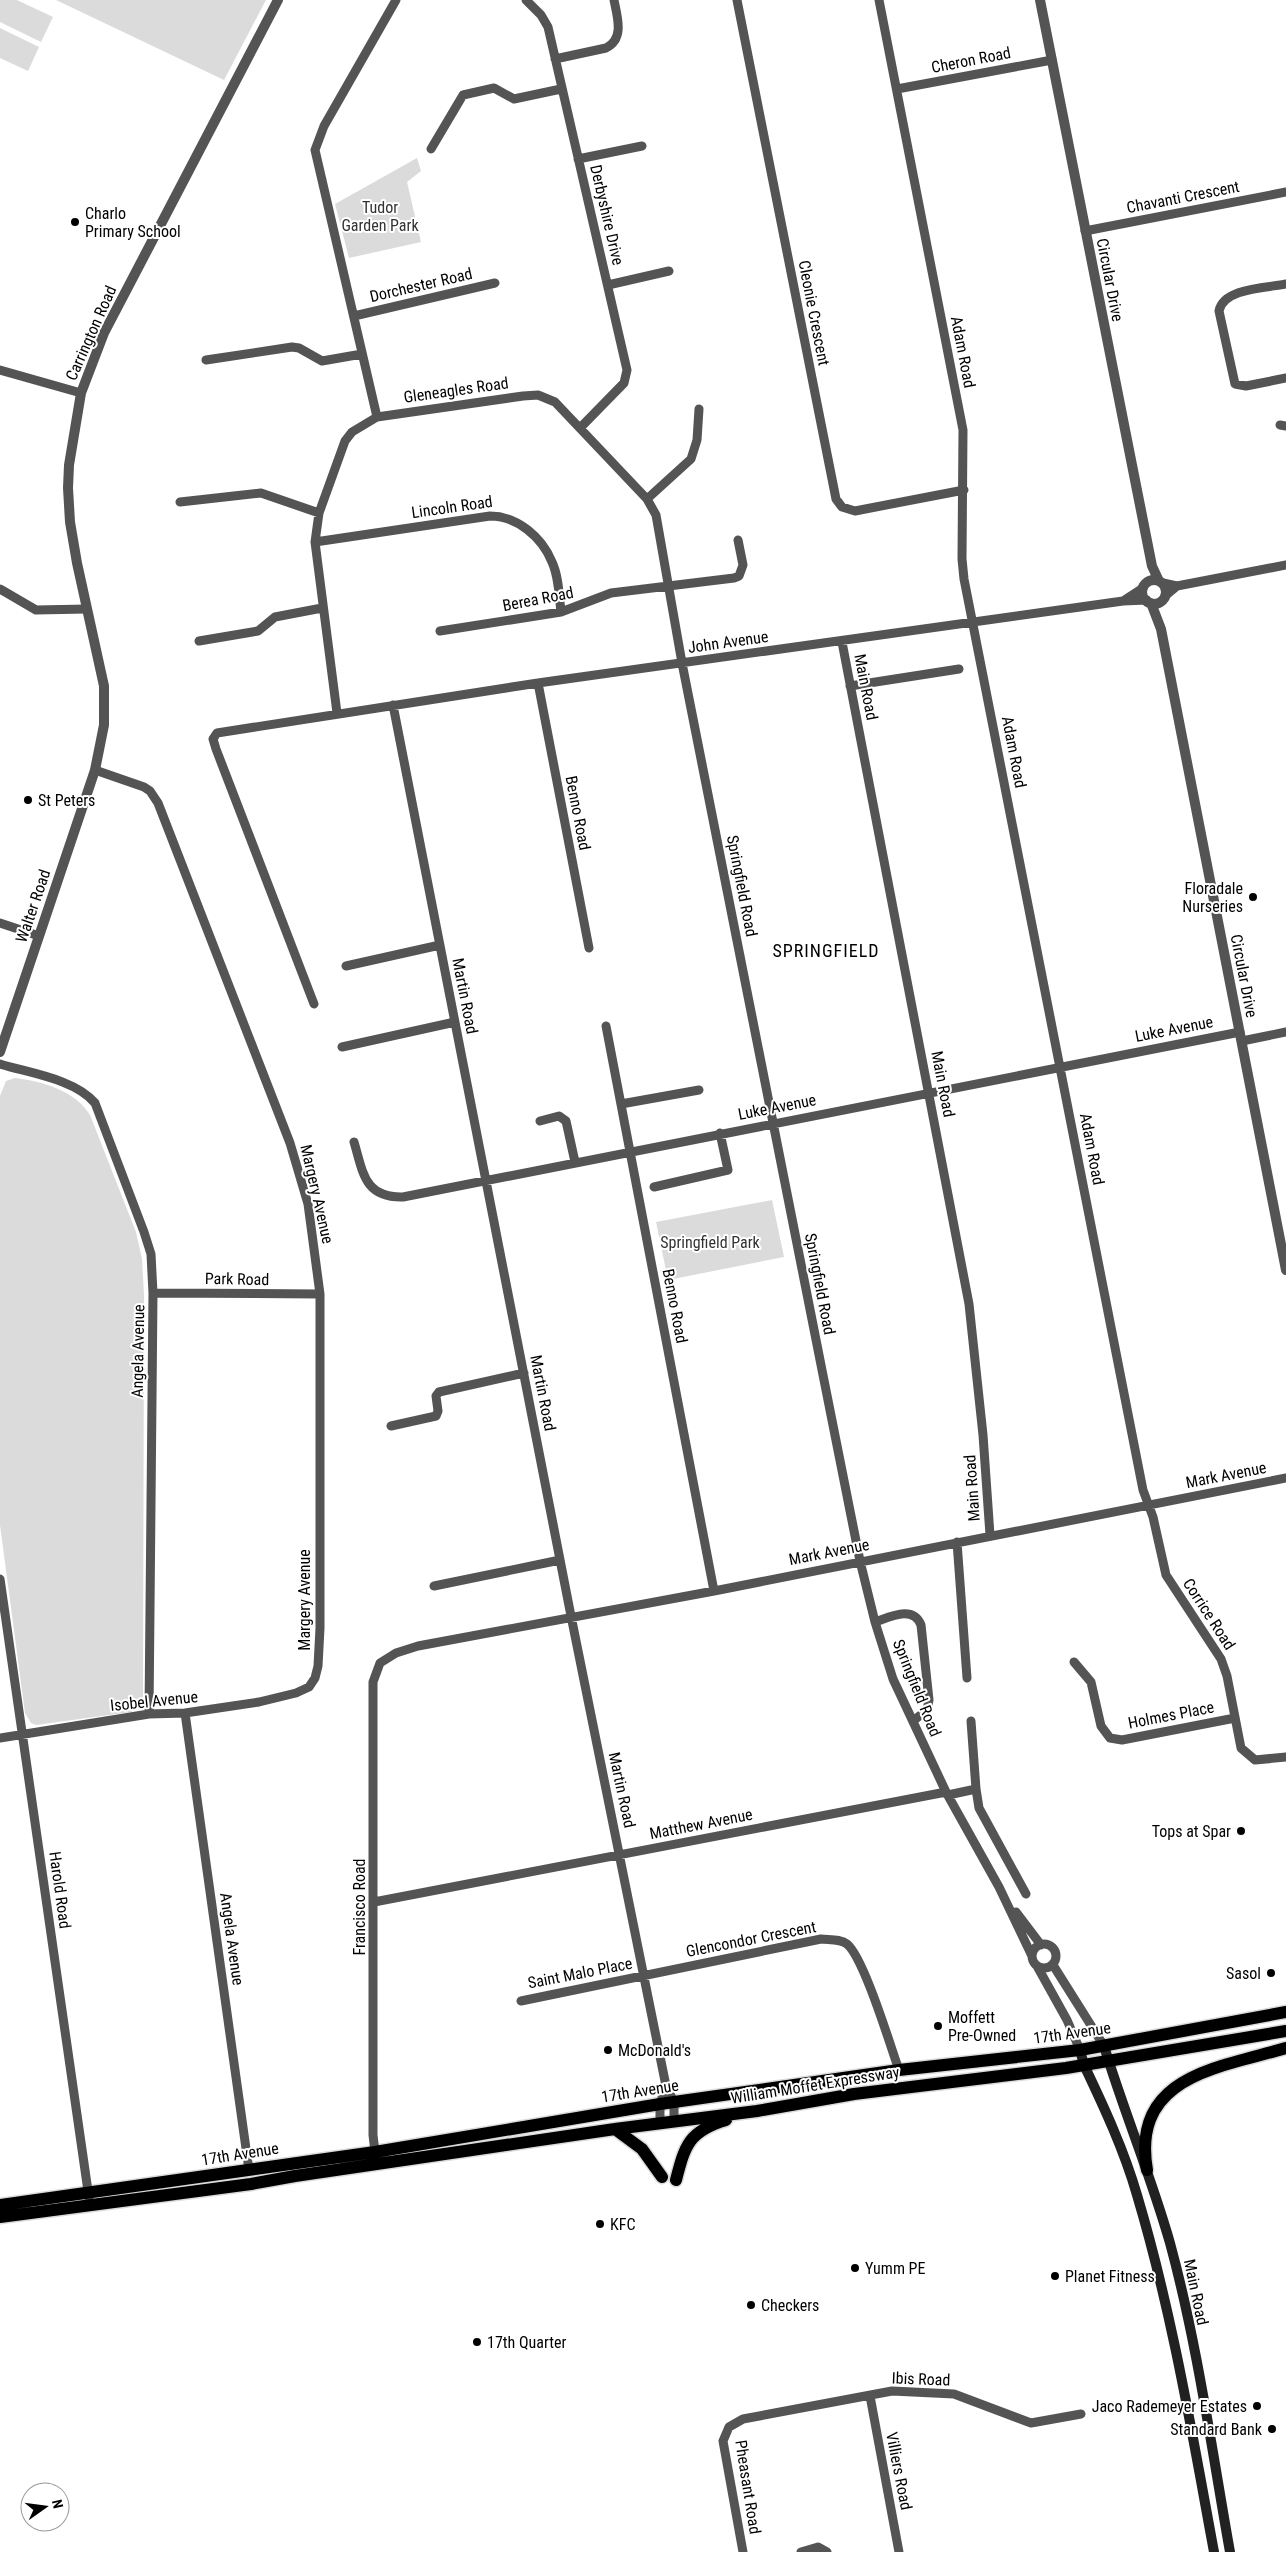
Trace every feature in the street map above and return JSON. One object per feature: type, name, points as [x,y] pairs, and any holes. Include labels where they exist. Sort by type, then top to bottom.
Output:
[{"type":"main road","name":"17th Avenue","points":[[0,2218],[89,2199],[249,2170],[375,2152],[660,2104],[899,2070],[1080,2050],[1286,2012]]},
{"type":"main road","name":"William Moffet Expressway","points":[[348,2170],[615,2129],[757,2111],[854,2094],[1084,2065],[1286,2031]]},
{"type":"main road","name":"Main Road","points":[[1104,2046],[1147,2170],[1174,2262],[1198,2373],[1230,2552]]},
{"type":"main road","points":[[1147,2170],[1146,2127],[1154,2108],[1171,2089],[1194,2076],[1286,2048]]},
{"type":"main road","name":"Main Road","points":[[1080,2050],[1084,2065],[1125,2159],[1150,2242],[1180,2376],[1214,2552]]},
{"type":"main road","points":[[676,2180],[682,2155],[693,2136],[718,2123],[757,2111]]},
{"type":"main road","points":[[615,2129],[642,2149],[662,2177]]},
{"type":"main road","name":"17th Avenue","points":[[0,2205],[89,2199],[348,2170]]},
{"type":"street","name":"Carrington Road","points":[[95,770],[106,705],[100,663],[70,522],[68,488],[69,465],[81,393],[104,333],[278,0]]},
{"type":"street","points":[[376,417],[315,150],[324,126],[396,0]]},
{"type":"street","name":"Derbyshire Drive","points":[[526,0],[545,20],[608,285],[627,375],[624,383],[580,428]]},
{"type":"street","points":[[555,59],[606,48],[613,43],[618,33],[614,0]]},
{"type":"street","name":"Cleonie Crescent","points":[[737,0],[836,499],[842,506],[855,511],[964,490]]},
{"type":"street","name":"Adam Road","points":[[879,0],[962,422],[964,490],[962,559],[1140,1476],[1149,1506]]},
{"type":"street","name":"Circular Drive","points":[[1040,0],[1152,566],[1161,582]]},
{"type":"street","name":"Cheron Road","points":[[897,89],[1052,60]]},
{"type":"street","points":[[431,149],[463,95],[494,88],[514,99],[561,89]]},
{"type":"street","points":[[578,159],[642,146]]},
{"type":"street","name":"Chavanti Crescent","points":[[1085,231],[1286,192]]},
{"type":"street","points":[[608,285],[669,271]]},
{"type":"street","name":"Dorchester Road","points":[[354,316],[495,283]]},
{"type":"street","points":[[1286,284],[1229,295],[1221,303],[1219,311],[1235,384],[1249,386],[1286,378]]},
{"type":"street","points":[[206,360],[292,347],[299,348],[322,361],[362,354]]},
{"type":"street","points":[[0,370],[81,393]]},
{"type":"street","name":"Gleneagles Road","points":[[337,713],[314,542],[319,513],[345,441],[352,432],[376,417],[538,395],[555,402],[647,499],[656,516],[682,663]]},
{"type":"street","points":[[647,499],[691,459],[697,440],[699,409]]},
{"type":"street","points":[[180,502],[261,493],[319,513]]},
{"type":"street","name":"Lincoln Road","points":[[314,542],[490,516],[512,518],[529,531],[549,555],[555,571],[561,612]]},
{"type":"street","name":"Berea Road","points":[[440,631],[561,612],[582,606],[602,595],[730,579],[739,576],[743,565],[738,540]]},
{"type":"street","points":[[1177,586],[1157,603],[1149,602],[1144,597],[1144,586],[1150,581],[1177,586],[1286,565]]},
{"type":"street","name":"Circular Drive","points":[[1144,586],[1152,566]]},
{"type":"street","points":[[1161,582],[1164,597]]},
{"type":"street","name":"John Avenue","points":[[1123,601],[1144,586]]},
{"type":"street","points":[[0,589],[36,610],[87,609]]},
{"type":"street","name":"Circular Drive","points":[[1161,629],[1164,597]]},
{"type":"street","name":"John Avenue","points":[[314,1004],[213,739],[222,732],[538,683],[842,642],[1123,601],[1149,602]]},
{"type":"street","name":"Circular Drive","points":[[1149,602],[1161,629],[1286,1270]]},
{"type":"street","points":[[199,641],[258,631],[275,617],[322,608]]},
{"type":"street","name":"Main Road","points":[[842,642],[929,1092],[975,1343],[990,1535]]},
{"type":"street","name":"Springfield Road","points":[[682,663],[860,1561],[875,1622],[894,1679],[947,1794],[999,1886],[1032,1956]]},
{"type":"street","points":[[850,686],[959,669]]},
{"type":"street","name":"Benno Road","points":[[538,683],[589,948]]},
{"type":"street","name":"Martin Road","points":[[393,705],[571,1616],[666,2086],[674,2102]]},
{"type":"street","name":"Walter Road","points":[[0,1052],[95,770]]},
{"type":"street","name":"Margery Avenue","points":[[95,770],[144,787],[150,791],[158,803],[290,1143],[308,1204],[320,1294],[320,1628],[318,1666],[315,1678],[309,1687]]},
{"type":"street","points":[[0,923],[39,936]]},
{"type":"street","points":[[346,966],[440,945]]},
{"type":"street","points":[[342,1047],[455,1022]]},
{"type":"street","name":"Benno Road","points":[[606,1026],[714,1591]]},
{"type":"street","name":"Luke Avenue","points":[[354,1142],[364,1177],[371,1188],[380,1195],[403,1197],[1060,1066],[1241,1036],[1286,1032]]},
{"type":"street","name":"Angela Avenue","points":[[0,1064],[74,1086],[89,1096],[95,1103],[151,1254],[153,1293],[149,1714]]},
{"type":"street","points":[[621,1104],[699,1090]]},
{"type":"street","points":[[540,1121],[563,1117],[566,1121],[574,1162]]},
{"type":"street","points":[[654,1186],[728,1170],[720,1133]]},
{"type":"street","name":"Park Road","points":[[153,1293],[320,1294]]},
{"type":"street","points":[[391,1426],[436,1416],[438,1411],[436,1396],[439,1392],[524,1373]]},
{"type":"street","name":"Mark Avenue","points":[[380,1663],[396,1653],[418,1646],[571,1616],[714,1591],[1286,1478]]},
{"type":"street","name":"Corrice Road","points":[[1149,1506],[1166,1576],[1221,1659],[1227,1676],[1241,1748],[1249,1758],[1259,1761],[1286,1757]]},
{"type":"street","points":[[957,1542],[967,1678]]},
{"type":"street","points":[[434,1586],[560,1560]]},
{"type":"street","name":"Harold Road","points":[[0,1579],[89,2199]]},
{"type":"street","points":[[875,1622],[908,1613],[914,1615],[921,1625],[929,1700],[926,1710],[913,1721]]},
{"type":"street","name":"Holmes Place","points":[[1074,1662],[1091,1682],[1104,1732],[1114,1740],[1235,1718]]},
{"type":"street","name":"Francisco Road","points":[[375,2152],[373,2135],[373,1690],[375,1675],[380,1663]]},
{"type":"street","name":"Isobel Avenue","points":[[0,1738],[149,1714],[185,1713],[283,1697],[309,1687]]},
{"type":"street","name":"Angela Avenue","points":[[185,1713],[249,2170]]},
{"type":"street","points":[[971,1721],[979,1808],[1026,1894]]},
{"type":"street","name":"Matthew Avenue","points":[[374,1902],[620,1854],[976,1789]]},
{"type":"street","name":"Springfield Road","points":[[999,1886],[1041,1944]]},
{"type":"street","name":"Glencondor Crescent","points":[[644,1976],[821,1940],[846,1943],[860,1963],[899,2070]]},
{"type":"street","points":[[1037,1966],[1045,1969],[1053,1965],[1056,1958],[1055,1951],[1049,1946],[1041,1944],[1035,1949],[1032,1956],[1037,1966],[1067,2020],[1080,2050]]},
{"type":"street","points":[[1053,1965],[1104,2046]]},
{"type":"street","name":"Saint Malo Place","points":[[521,2000],[644,1976]]},
{"type":"street","name":"Martin Road","points":[[660,2124],[660,2104],[666,2086]]},
{"type":"street","points":[[674,2102],[674,2122]]},
{"type":"street","name":"Ibis Road","points":[[729,2427],[751,2416],[892,2391],[954,2394],[1031,2423],[1081,2414]]},
{"type":"street","name":"Villiers Road","points":[[870,2396],[899,2552]]},
{"type":"street","name":"Pheasant Road","points":[[729,2427],[724,2441],[743,2552]]},
{"type":"street","points":[[801,2552],[818,2547],[827,2552]]},
{"type":"green space","points":[[0,0],[17,0],[53,17],[41,42],[0,22]]},
{"type":"green space","points":[[56,0],[266,0],[224,80]]},
{"type":"green space","points":[[0,28],[39,47],[28,71],[0,58]]},
{"type":"green space","name":"Tudor Garden Park","points":[[417,158],[421,171],[407,182],[421,242],[349,258],[335,204]]},
{"type":"green space","points":[[15,1078],[57,1089],[76,1100],[90,1115],[136,1232],[142,1259],[144,1295],[143,1696],[139,1705],[131,1712],[36,1725],[31,1723],[25,1713],[0,1525],[0,1096],[6,1081]]},
{"type":"green space","name":"Springfield Park","points":[[772,1200],[784,1257],[668,1280],[656,1222]]},
{"type":"place","name":"Charlo Primary School","points":[[75,222]]},
{"type":"place","name":"St Peters","points":[[28,800]]},
{"type":"place","name":"Floradale Nurseries","points":[[1253,897]]},
{"type":"place","name":"Tops at Spar","points":[[1241,1831]]},
{"type":"place","name":"Sasol","points":[[1271,1973]]},
{"type":"place","name":"Moffett Pre-Owned","points":[[938,2026]]},
{"type":"place","name":"McDonald's","points":[[608,2050]]},
{"type":"place","name":"KFC","points":[[600,2224]]},
{"type":"place","name":"Yumm PE","points":[[855,2268]]},
{"type":"place","name":"Planet Fitness","points":[[1055,2276]]},
{"type":"place","name":"Checkers","points":[[751,2305]]},
{"type":"place","name":"17th Quarter","points":[[477,2342]]},
{"type":"place","name":"Jaco Rademeyer Estates","points":[[1257,2406]]},
{"type":"place","name":"Standard Bank","points":[[1272,2429]]},
{"type":"district","name":"SPRINGFIELD","points":[[826,950]]}]
